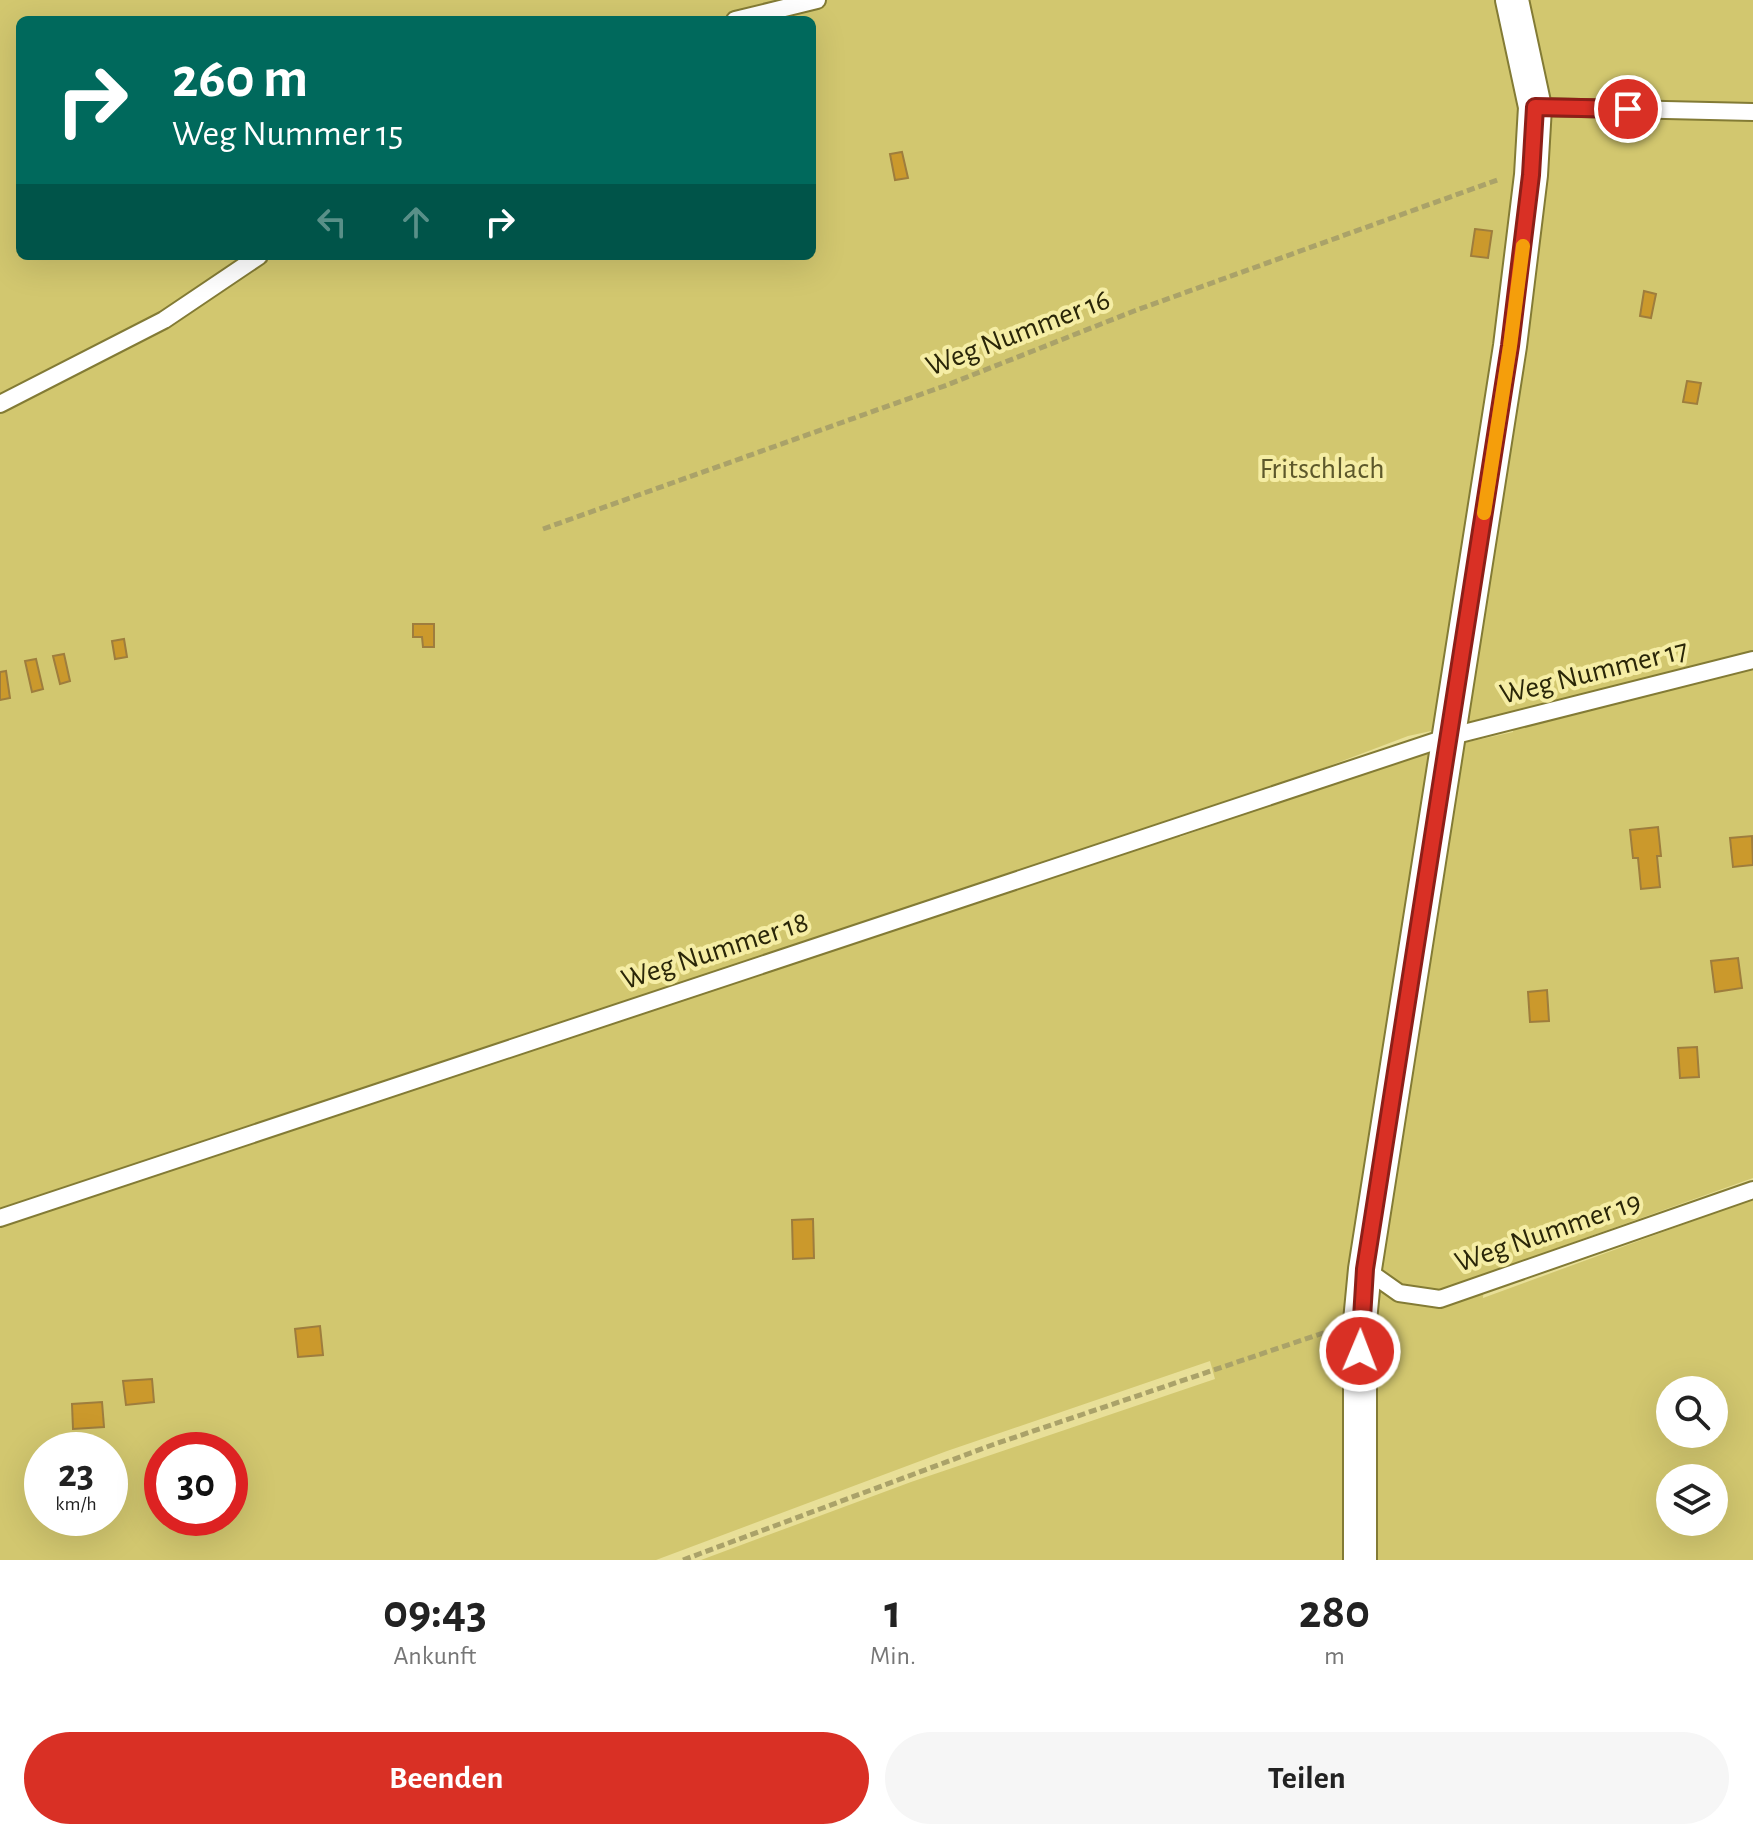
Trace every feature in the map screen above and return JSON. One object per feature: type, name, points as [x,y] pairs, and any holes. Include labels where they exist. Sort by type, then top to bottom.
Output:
[{"type":"street","points":[[1360,1560],[1360,1321],[1365,1269],[1510,346],[1531,175],[1535,107],[1512,0]]},
{"type":"lane","points":[[751,16],[817,0]]},
{"type":"lane","points":[[1535,107],[1753,112]]},
{"type":"lane","points":[[0,404],[164,320],[253,260]]},
{"type":"lane","name":"Weg Nummer 17","points":[[1448,737],[1753,660]]},
{"type":"lane","name":"Weg Nummer 18","points":[[0,1218],[1448,737]]},
{"type":"lane","name":"Weg Nummer 19","points":[[1365,1269],[1399,1293],[1440,1299],[1753,1190]]},
{"type":"path","name":"Weg Nummer 16","points":[[543,529],[947,385],[1134,311],[1509,177]]},
{"type":"path","points":[[683,1560],[992,1445],[1360,1321]]},
{"type":"green space","name":"Fritschlach","points":[[0,0],[1753,0],[1753,1178],[1485,1274],[1483,1298],[1753,1199],[1753,1560],[701,1560],[911,1482],[1215,1379],[1210,1361],[947,1451],[656,1560],[0,1560]],"holes":[[[1514,713],[1513,732],[1414,754],[1180,837],[1179,823],[1408,736]]]},
{"type":"building","points":[[902,152],[908,178],[895,180],[890,154]]},
{"type":"building","points":[[1475,229],[1492,231],[1488,258],[1471,256]]},
{"type":"building","points":[[1644,291],[1656,294],[1651,318],[1640,316]]},
{"type":"building","points":[[1687,381],[1701,383],[1697,404],[1683,402]]},
{"type":"building","points":[[413,624],[434,624],[434,647],[423,647],[422,637],[413,637]]},
{"type":"building","points":[[124,639],[127,657],[115,659],[112,641]]},
{"type":"building","points":[[64,654],[70,681],[60,684],[53,656]]},
{"type":"building","points":[[36,659],[43,689],[32,692],[25,661]]},
{"type":"building","points":[[6,671],[10,698],[0,700],[0,672]]},
{"type":"building","points":[[1658,827],[1660,887],[1641,889],[1638,858],[1633,858],[1630,830]]},
{"type":"building","points":[[1752,836],[1753,865],[1733,867],[1730,838]]},
{"type":"building","points":[[1738,958],[1742,988],[1715,992],[1711,961]]},
{"type":"building","points":[[1547,990],[1549,1021],[1530,1022],[1528,992]]},
{"type":"building","points":[[1697,1047],[1699,1077],[1680,1078],[1678,1048]]},
{"type":"building","points":[[813,1219],[814,1258],[793,1259],[792,1220]]},
{"type":"building","points":[[320,1326],[323,1355],[298,1357],[295,1329]]},
{"type":"building","points":[[152,1379],[154,1402],[126,1405],[123,1381]]},
{"type":"building","points":[[102,1402],[104,1427],[73,1429],[72,1404]]},
{"type":"slow traffic","points":[[1484,513],[1523,246]]},
{"type":"route","points":[[1360,1351],[1365,1269],[1510,346],[1531,175],[1535,107],[1628,109]]}]
